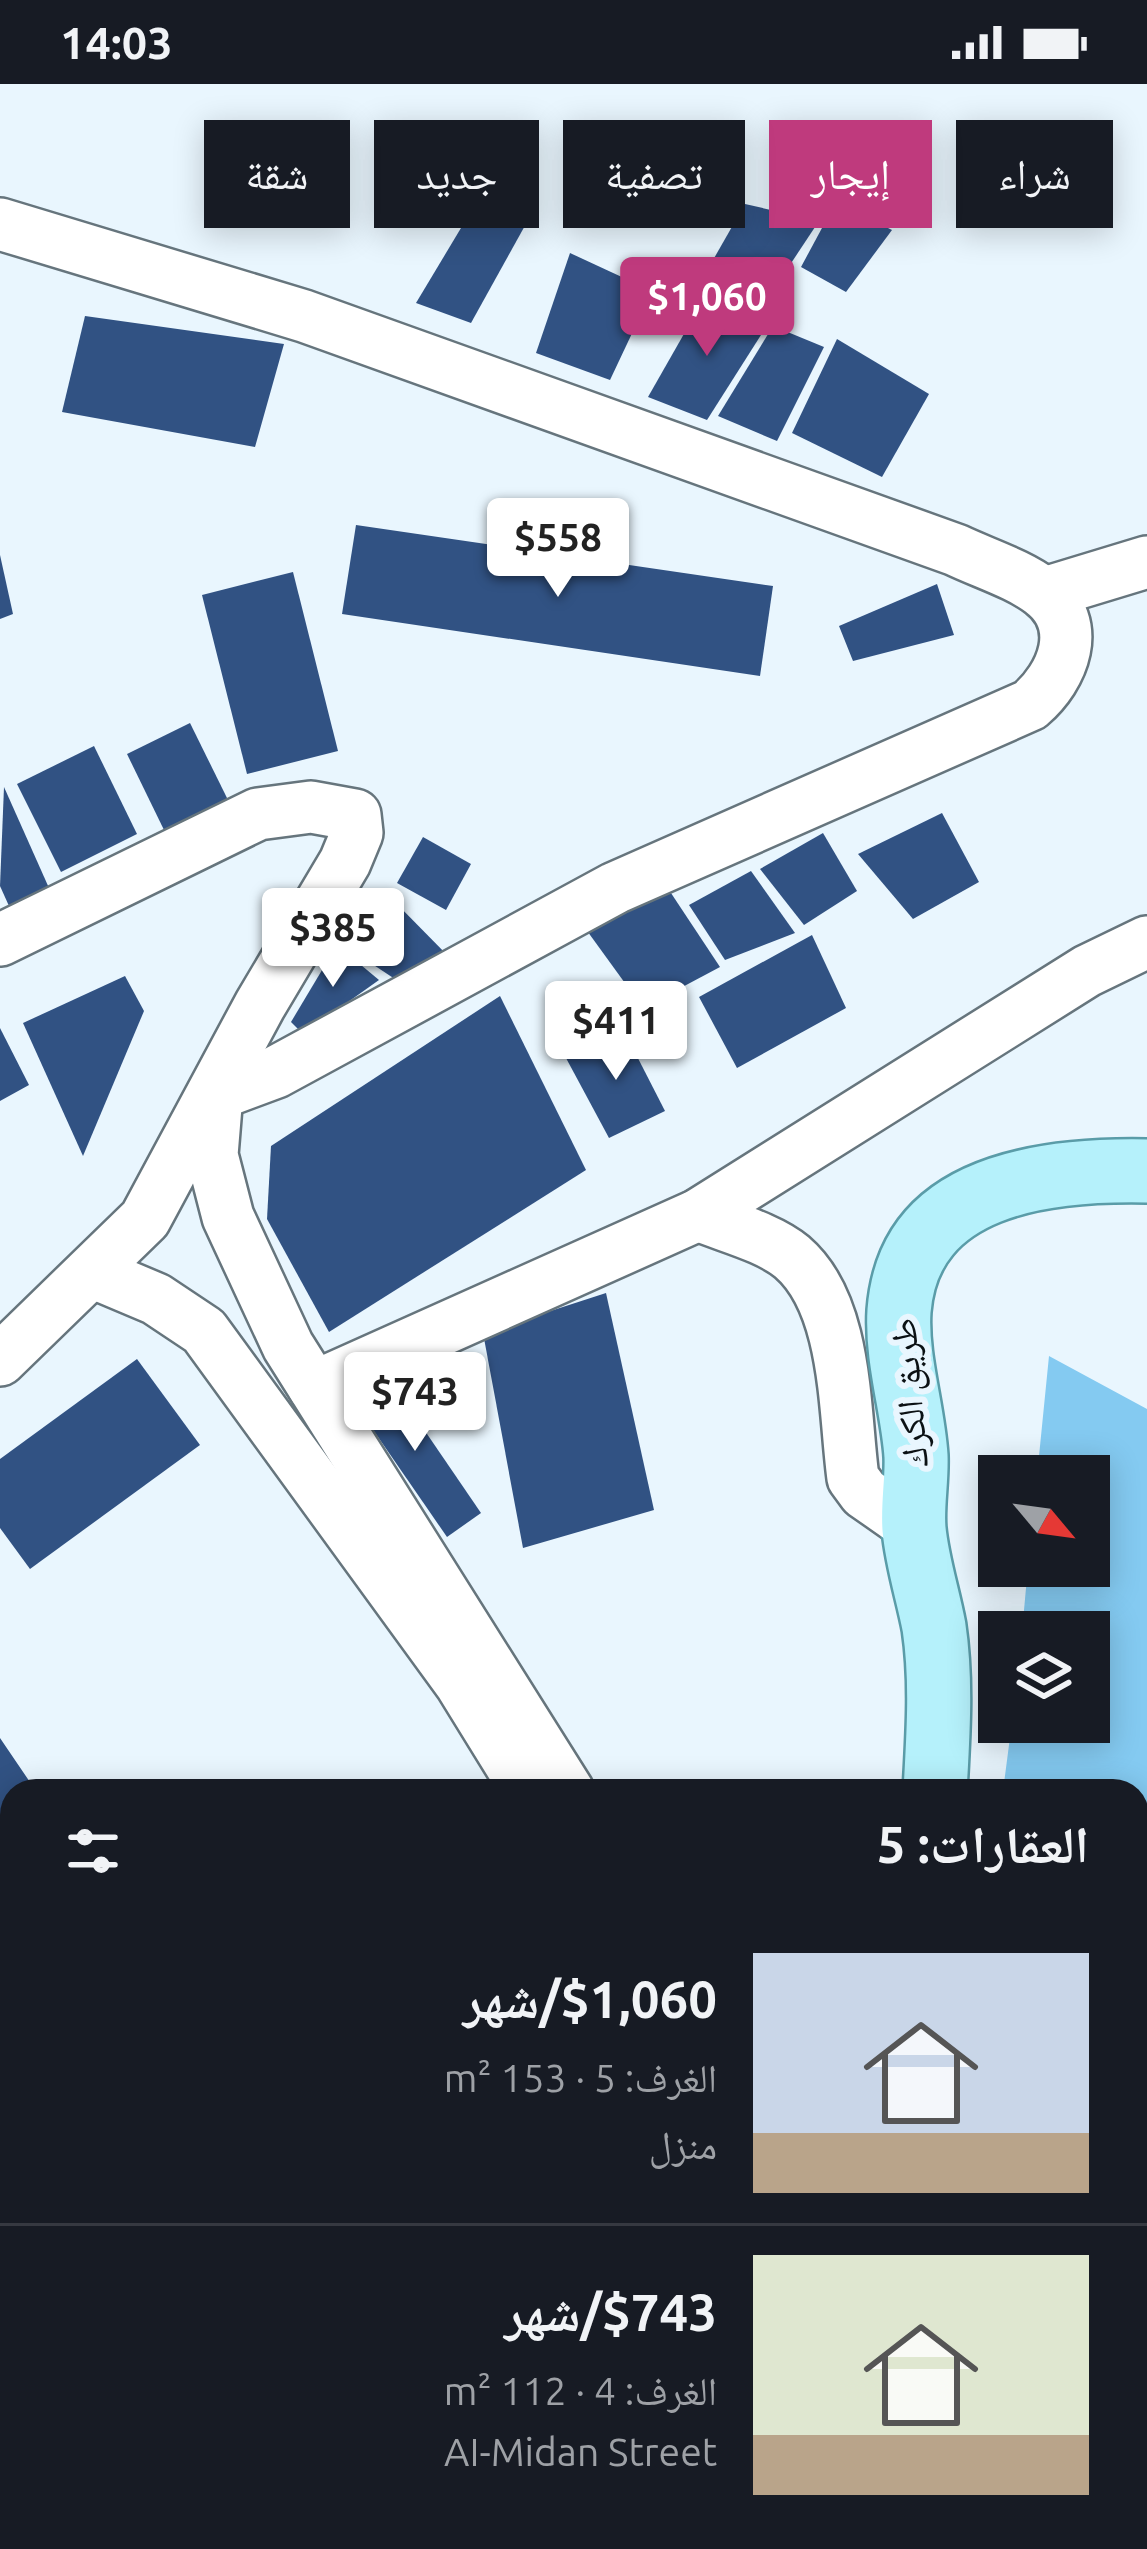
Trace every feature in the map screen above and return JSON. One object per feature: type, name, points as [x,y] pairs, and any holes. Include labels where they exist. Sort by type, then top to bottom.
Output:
[{"type":"main road","name":"طريق الكرك","points":[[935,1779],[934,1632],[914,1528],[916,1457],[899,1318],[909,1271],[950,1212],[1016,1182],[1085,1169],[1147,1171]]},
{"type":"street","points":[[0,224],[304,316],[956,550],[1045,593],[1063,624],[1068,648],[1048,690],[1030,705],[615,888],[276,1072],[217,1094]]},
{"type":"street","points":[[1045,593],[1147,562]]},
{"type":"street","points":[[0,940],[258,814],[311,807],[355,815],[356,832],[345,862],[260,1005],[217,1094],[146,1219],[0,1360]]},
{"type":"street","points":[[314,1387],[698,1215],[1087,971],[1147,942]]},
{"type":"street","points":[[217,1094],[212,1155],[228,1217],[288,1346],[560,1779]]},
{"type":"street","points":[[698,1215],[791,1256],[812,1282],[832,1325],[853,1478],[864,1493],[914,1528]]},
{"type":"street","points":[[92,1272],[155,1299],[204,1330],[461,1684],[520,1779]]},
{"type":"shaded area","points":[[1049,1356],[1147,1409],[1147,1779],[1005,1779],[1009,1743],[1110,1743],[1110,1611],[1024,1611],[1026,1587],[1110,1587],[1110,1455],[1039,1455]]},
{"type":"building","points":[[745,204],[769,210],[769,228],[814,228],[770,295],[709,267],[731,228],[745,228]]},
{"type":"building","points":[[461,228],[524,228],[471,323],[416,303]]},
{"type":"building","points":[[822,228],[892,230],[846,292],[801,267]]},
{"type":"building","points":[[570,253],[652,291],[610,380],[536,353]]},
{"type":"building","points":[[705,297],[766,327],[707,420],[648,397]]},
{"type":"building","points":[[85,316],[284,344],[255,447],[62,412]]},
{"type":"building","points":[[773,326],[824,347],[777,441],[718,416]]},
{"type":"building","points":[[837,339],[929,394],[882,477],[792,433]]},
{"type":"building","points":[[356,525],[773,586],[760,676],[342,614]]},
{"type":"building","points":[[0,555],[13,614],[0,619]]},
{"type":"building","points":[[293,572],[338,751],[247,774],[202,595]]},
{"type":"building","points":[[937,584],[954,635],[853,661],[839,626]]},
{"type":"building","points":[[190,723],[228,800],[165,832],[127,754]]},
{"type":"building","points":[[94,746],[137,834],[61,872],[17,784]]},
{"type":"building","points":[[4,787],[49,888],[9,906],[0,886]]},
{"type":"building","points":[[942,813],[979,882],[913,919],[858,854]]},
{"type":"building","points":[[823,833],[857,891],[804,925],[760,869]]},
{"type":"building","points":[[423,837],[471,864],[446,910],[397,883]]},
{"type":"building","points":[[751,871],[795,933],[725,960],[689,905]]},
{"type":"building","points":[[665,884],[720,967],[643,1008],[585,928]]},
{"type":"building","points":[[390,897],[453,961],[407,987],[354,952]]},
{"type":"building","points":[[812,935],[846,1008],[737,1068],[699,997]]},
{"type":"building","points":[[337,945],[379,980],[303,1034],[291,1022]]},
{"type":"building","points":[[125,976],[144,1011],[83,1156],[23,1023]]},
{"type":"building","points":[[500,996],[586,1170],[329,1332],[267,1219],[271,1146]]},
{"type":"building","points":[[622,1027],[665,1111],[609,1138],[566,1058]]},
{"type":"building","points":[[0,1028],[29,1085],[0,1101]]},
{"type":"building","points":[[606,1293],[654,1510],[523,1548],[483,1333]]},
{"type":"building","points":[[137,1359],[200,1445],[30,1569],[0,1528],[0,1459]]},
{"type":"building","points":[[384,1371],[481,1513],[447,1537],[349,1395]]},
{"type":"building","points":[[0,1738],[28,1779],[0,1779]]}]
